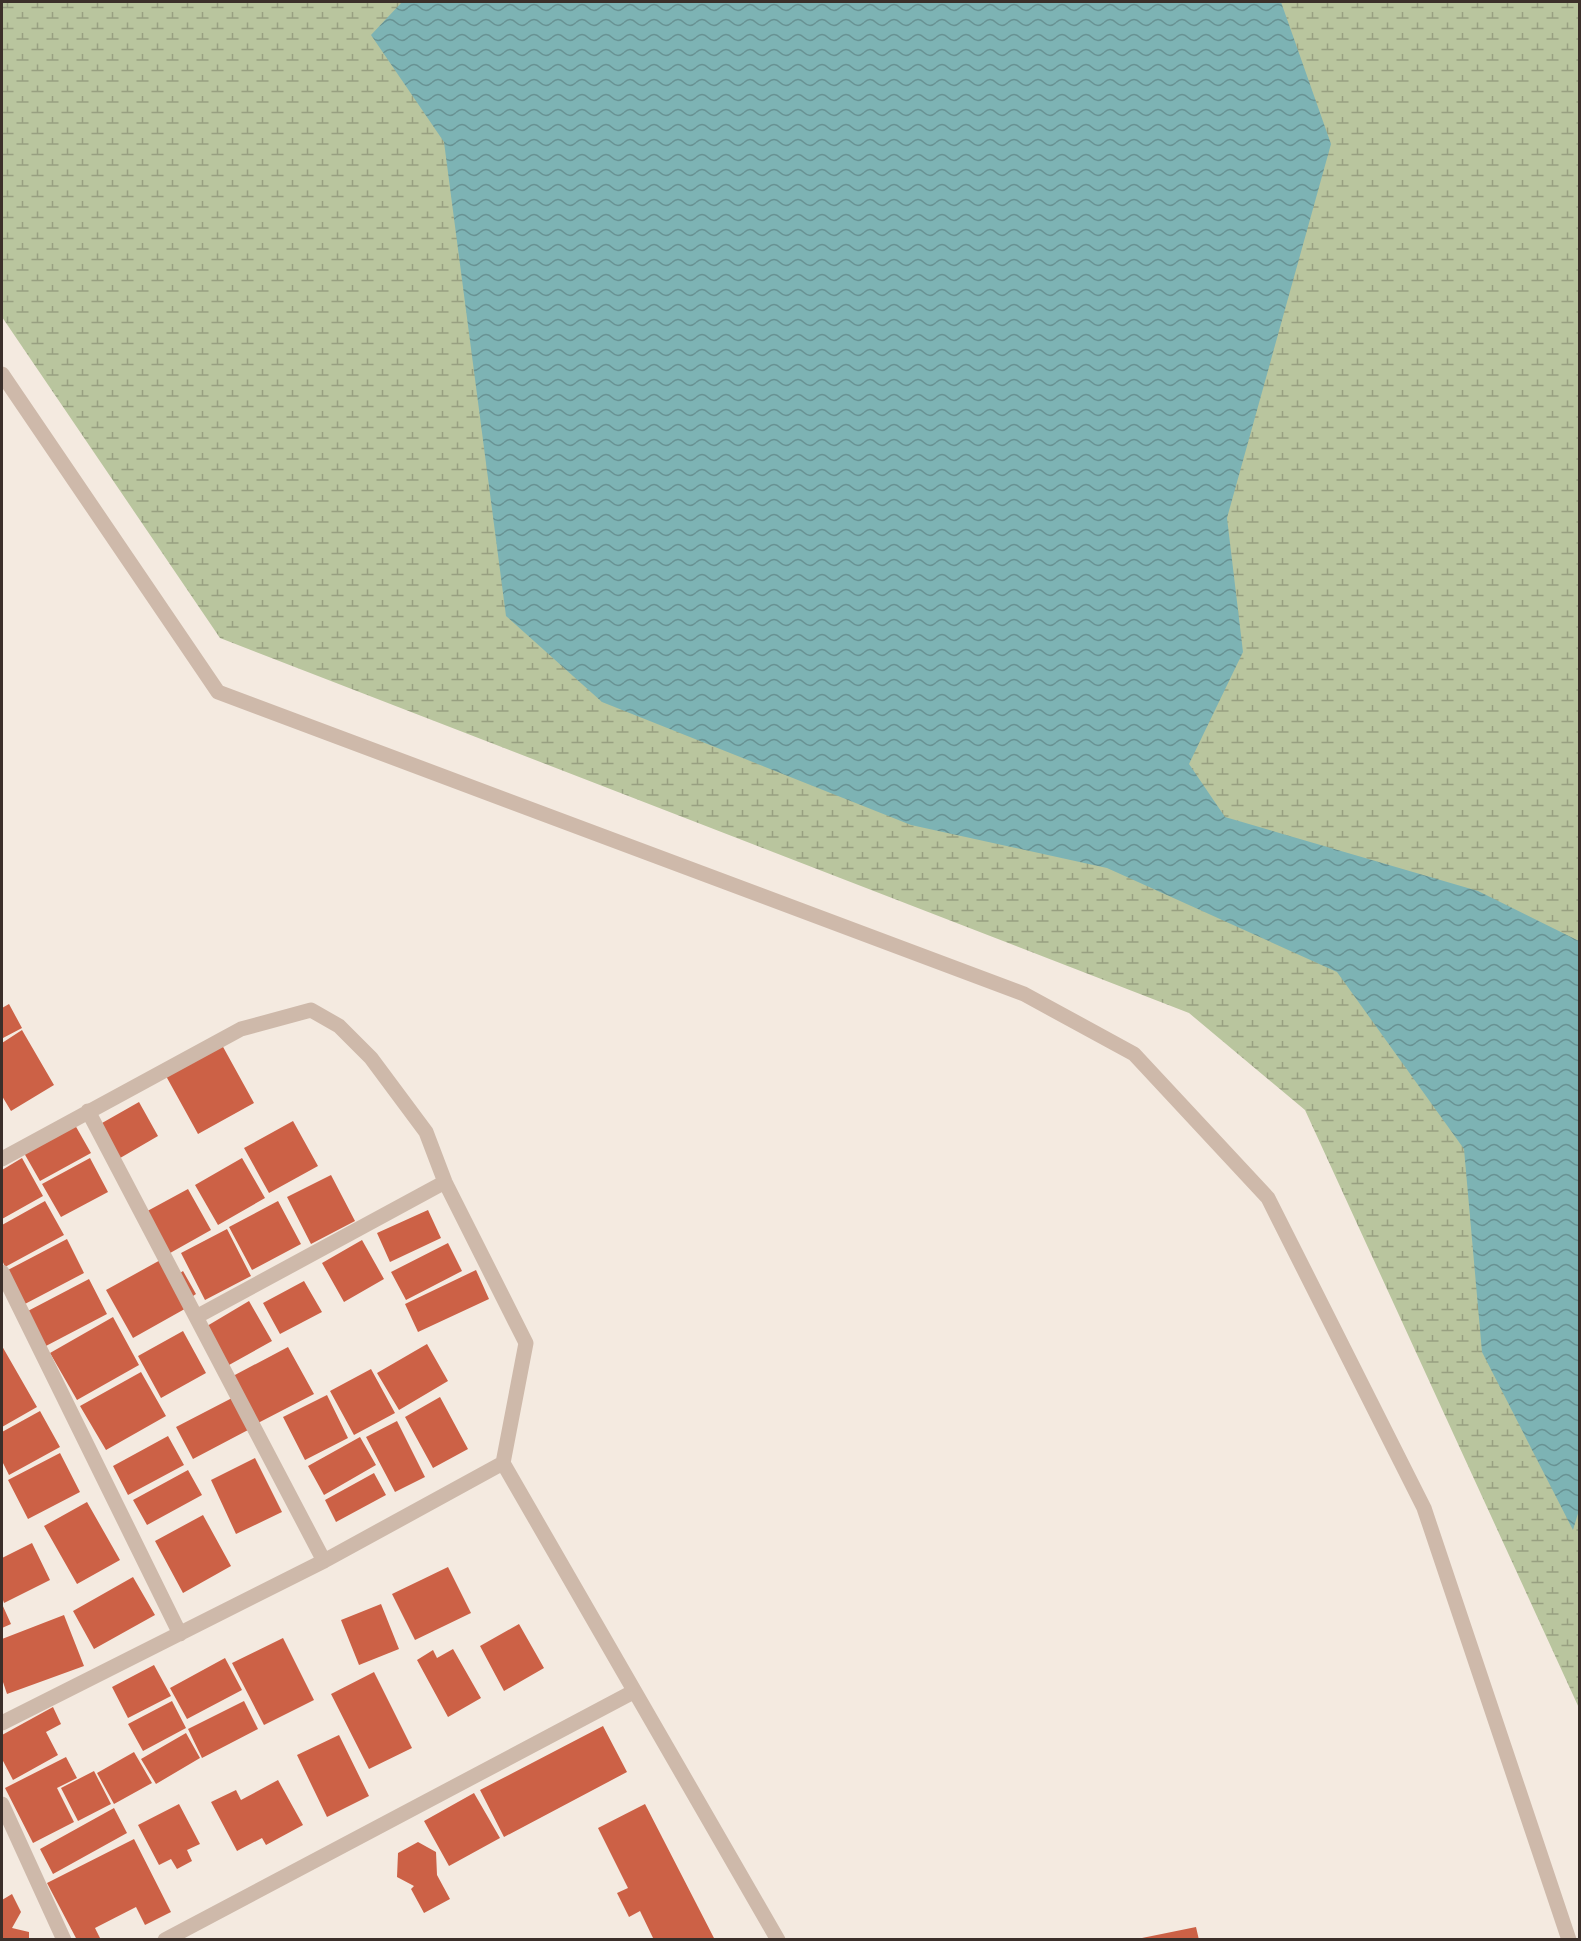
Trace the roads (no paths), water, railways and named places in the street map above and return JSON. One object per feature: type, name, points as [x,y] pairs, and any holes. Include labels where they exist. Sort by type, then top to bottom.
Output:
[{"type":"street","points":[[2,374],[218,692],[1024,994],[1134,1054],[1268,1198],[1424,1508],[1569,1940]]},
{"type":"street","points":[[2,1159],[241,1029],[311,1010],[339,1026],[371,1058],[426,1132],[446,1182],[526,1343],[503,1463],[778,1940]]},
{"type":"street","points":[[88,1111],[324,1560]]},
{"type":"street","points":[[196,1317],[446,1182]]},
{"type":"street","points":[[2,1272],[180,1634]]},
{"type":"street","points":[[2,1723],[324,1560],[503,1463]]},
{"type":"street","points":[[165,1940],[633,1692]]},
{"type":"street","points":[[2,1804],[64,1940]]},
{"type":"water","points":[[402,2],[1281,2],[1331,144],[1227,518],[1243,652],[1189,764],[1225,817],[1478,891],[1579,941],[1580,1507],[1573,1530],[1482,1352],[1464,1149],[1337,972],[1107,868],[911,825],[602,702],[506,616],[444,142],[371,35]]}]
